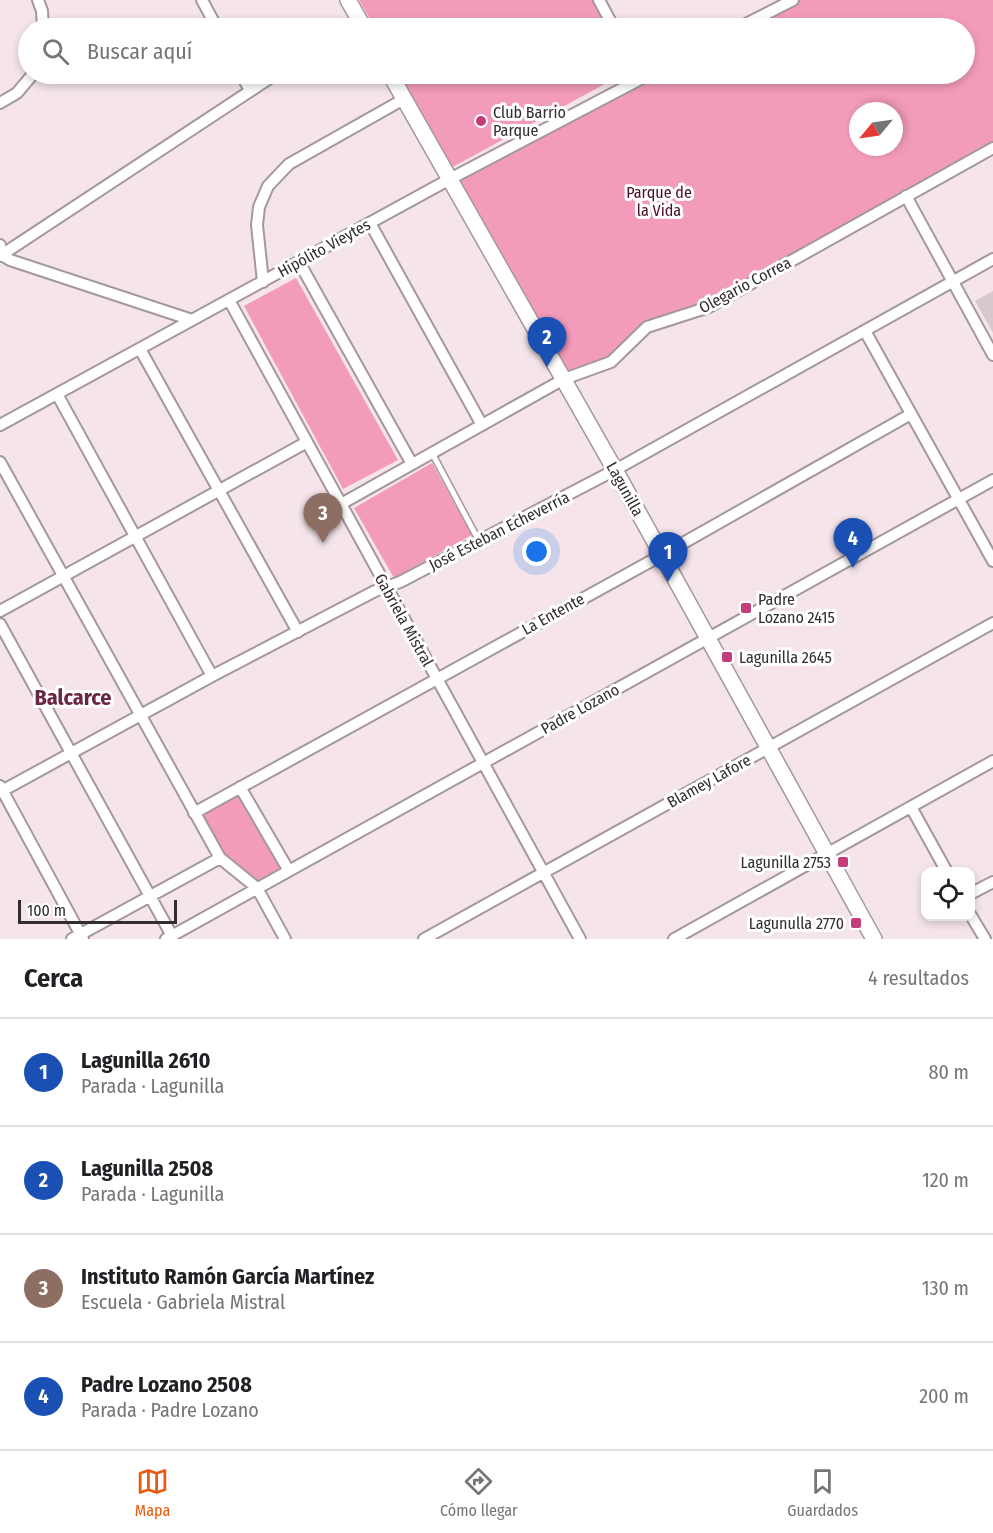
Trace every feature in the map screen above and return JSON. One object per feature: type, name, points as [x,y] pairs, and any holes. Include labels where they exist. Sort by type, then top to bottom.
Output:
[{"type":"main road","points":[[348,0],[354,18]]},
{"type":"main road","name":"Lagunilla","points":[[396,84],[615,470],[874,939]]},
{"type":"street","points":[[38,0],[42,18]]},
{"type":"street","points":[[202,0],[212,18]]},
{"type":"street","points":[[599,0],[609,18]]},
{"type":"street","points":[[758,18],[794,0]]},
{"type":"street","points":[[0,103],[17,93],[25,84]]},
{"type":"street","points":[[247,84],[250,90]]},
{"type":"street","points":[[192,320],[10,260],[1,252],[260,84]]},
{"type":"street","name":"Hipólito Vieytes","points":[[0,425],[626,84]]},
{"type":"street","points":[[263,282],[257,225],[259,207],[268,186],[289,164],[404,99]]},
{"type":"street","name":"Olegario Correa","points":[[341,504],[564,379],[611,362],[647,327],[709,307],[993,148]]},
{"type":"street","points":[[906,196],[993,355]]},
{"type":"street","points":[[370,223],[482,425]]},
{"type":"street","name":"José Esteban Echeverría","points":[[1,790],[375,591],[479,541],[615,470],[993,259]]},
{"type":"street","points":[[299,262],[412,464]]},
{"type":"street","name":"Gabriela Mistral","points":[[229,300],[580,939]]},
{"type":"street","points":[[865,331],[993,561]]},
{"type":"street","points":[[140,349],[298,632]]},
{"type":"street","points":[[57,394],[212,676]]},
{"type":"street","name":"La Entente","points":[[194,813],[662,555],[911,414]]},
{"type":"street","points":[[0,611],[307,442]]},
{"type":"street","points":[[0,462],[220,858],[257,888],[285,939]]},
{"type":"street","name":"Padre Lozano","points":[[169,937],[993,480]]},
{"type":"street","name":"Blamey Lafore","points":[[424,939],[993,623]]},
{"type":"street","points":[[0,624],[150,897],[169,937]]},
{"type":"street","points":[[674,939],[993,761]]},
{"type":"street","points":[[240,787],[288,871]]},
{"type":"street","points":[[1,790],[78,937],[220,858]]},
{"type":"street","points":[[911,807],[944,867]]},
{"type":"street","points":[[975,891],[993,882]]},
{"type":"street","points":[[974,921],[985,939]]},
{"type":"lane","points":[[432,453],[479,541]]},
{"type":"green space","points":[[359,0],[593,0],[603,18],[369,18]]},
{"type":"green space","name":"Parque de la Vida","points":[[793,0],[993,0],[993,148],[709,307],[658,323],[623,352],[564,379],[450,179],[631,84],[975,84],[975,18],[758,18]]},
{"type":"green space","name":"Club Barrio Parque","points":[[405,84],[605,84],[451,168]]},
{"type":"green space","points":[[296,278],[398,460],[343,489],[244,306]]},
{"type":"green space","points":[[432,463],[472,535],[394,578],[354,508]]},
{"type":"green space","points":[[239,792],[282,869],[259,882],[222,851],[200,814]]},
{"type":"building","points":[[993,291],[993,333],[975,301]]},
{"type":"place","name":"Club Barrio Parque","points":[[481,121]]},
{"type":"place","name":"Lagunilla 2508","points":[[547,367]]},
{"type":"place","name":"Instituto Ramón García Martínez","points":[[323,543]]},
{"type":"place","name":"Padre Lozano 2508","points":[[853,568]]},
{"type":"place","name":"Lagunilla 2610","points":[[668,582]]},
{"type":"place","name":"Padre Lozano 2415","points":[[746,608]]},
{"type":"place","name":"Lagunilla 2645","points":[[727,657]]},
{"type":"place","name":"Lagunilla 2753","points":[[843,862]]},
{"type":"place","name":"Lagunulla 2770","points":[[856,923]]},
{"type":"district","name":"Balcarce","points":[[73,697]]}]
